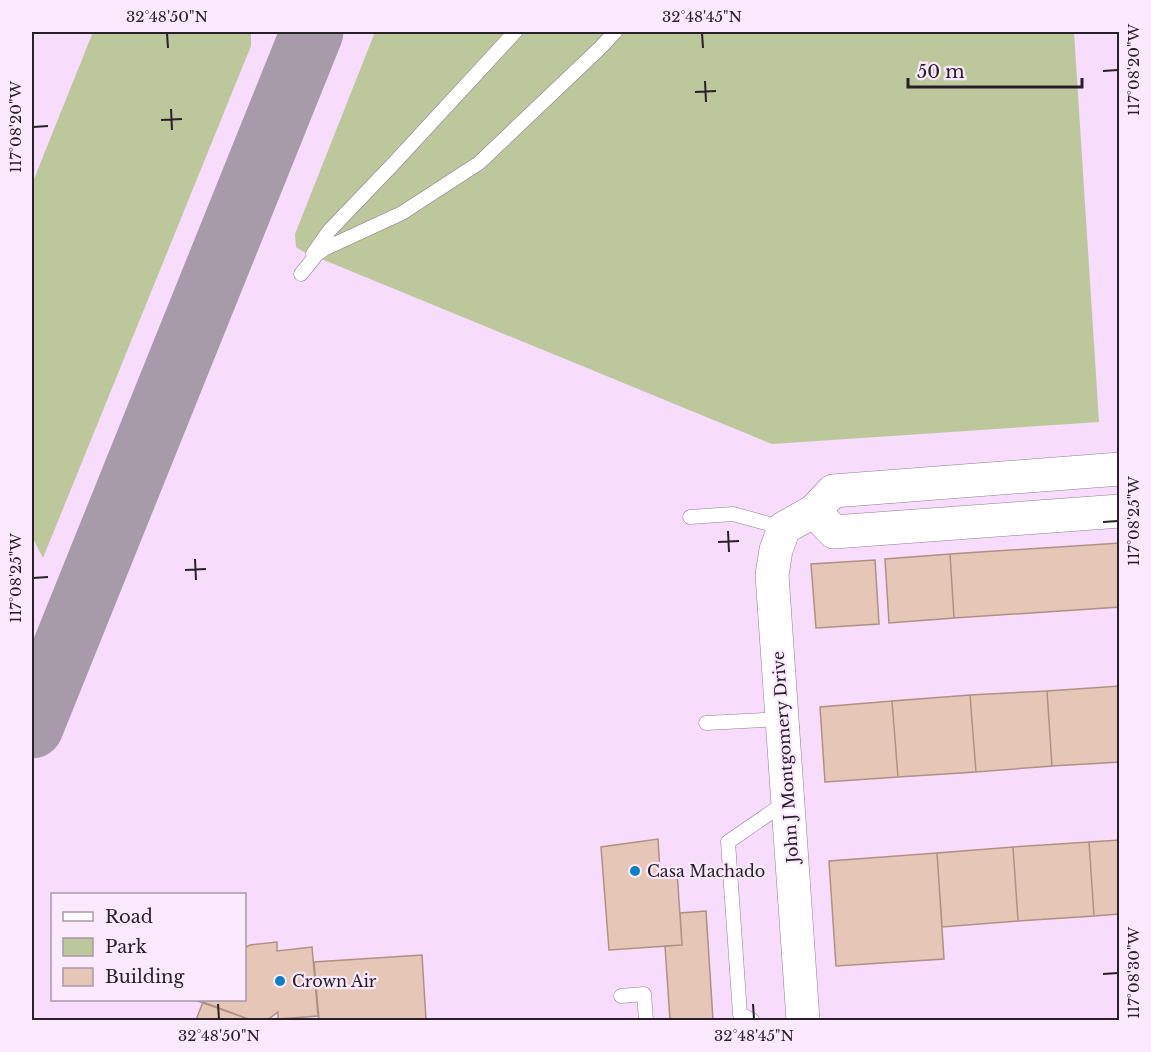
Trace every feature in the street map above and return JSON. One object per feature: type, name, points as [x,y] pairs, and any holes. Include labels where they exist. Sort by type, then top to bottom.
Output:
[{"type":"street","points":[[784,528],[814,511],[833,491],[1119,469]]},
{"type":"street","points":[[814,511],[834,532],[1119,512]]},
{"type":"street","name":"John J Montgomery Drive","points":[[784,528],[776,550],[772,575],[803,1020]]},
{"type":"lane","points":[[515,32],[328,231],[301,274],[324,249],[402,213],[479,163],[615,32]]},
{"type":"lane","points":[[352,207],[348,214],[351,225],[366,229]]},
{"type":"lane","points":[[690,518],[733,514],[784,528]]},
{"type":"lane","points":[[706,723],[782,719]]},
{"type":"lane","points":[[752,1020],[740,1014],[728,843],[788,800]]},
{"type":"lane","points":[[621,996],[644,994],[646,1020]]},
{"type":"shaded area","points":[[32,32],[1119,32],[1119,1020],[32,1020]]},
{"type":"green space","points":[[93,32],[251,32],[251,46],[43,558],[32,537],[32,184]]},
{"type":"green space","points":[[375,32],[1074,32],[1099,422],[772,444],[302,251],[296,247],[295,234]]},
{"type":"building","points":[[1120,543],[1120,607],[954,618],[950,554]]},
{"type":"building","points":[[950,554],[954,618],[889,623],[885,559]]},
{"type":"building","points":[[875,560],[879,624],[816,628],[811,564]]},
{"type":"building","points":[[1120,686],[1120,762],[1052,766],[1047,691]]},
{"type":"building","points":[[1047,691],[1052,766],[976,772],[970,695]]},
{"type":"building","points":[[970,695],[976,772],[898,777],[892,701]]},
{"type":"building","points":[[892,701],[898,777],[825,782],[820,707]]},
{"type":"building","points":[[658,839],[660,872],[677,871],[682,945],[609,950],[601,847]]},
{"type":"building","points":[[1120,840],[1120,914],[1094,916],[1089,842]]},
{"type":"building","points":[[1089,842],[1094,916],[1018,921],[1013,847]]},
{"type":"building","points":[[1013,847],[1018,921],[942,927],[937,853]]},
{"type":"building","points":[[937,853],[944,959],[836,966],[829,861]]},
{"type":"building","points":[[706,911],[713,1020],[670,1020],[665,946],[682,945],[680,913]]},
{"type":"building","name":"Crown Air","points":[[277,942],[277,951],[312,947],[318,1016],[278,1019],[278,1012],[267,1020],[251,1020],[198,1001],[246,1001],[246,947]]},
{"type":"building","points":[[422,955],[426,1020],[319,1020],[314,962]]},
{"type":"building","points":[[203,1002],[251,1020],[196,1020]]},
{"type":"taxiway","points":[[32,727],[312,32]]},
{"type":"place","name":"Casa Machado","points":[[635,871]]},
{"type":"place","name":"Crown Air","points":[[280,981]]}]
